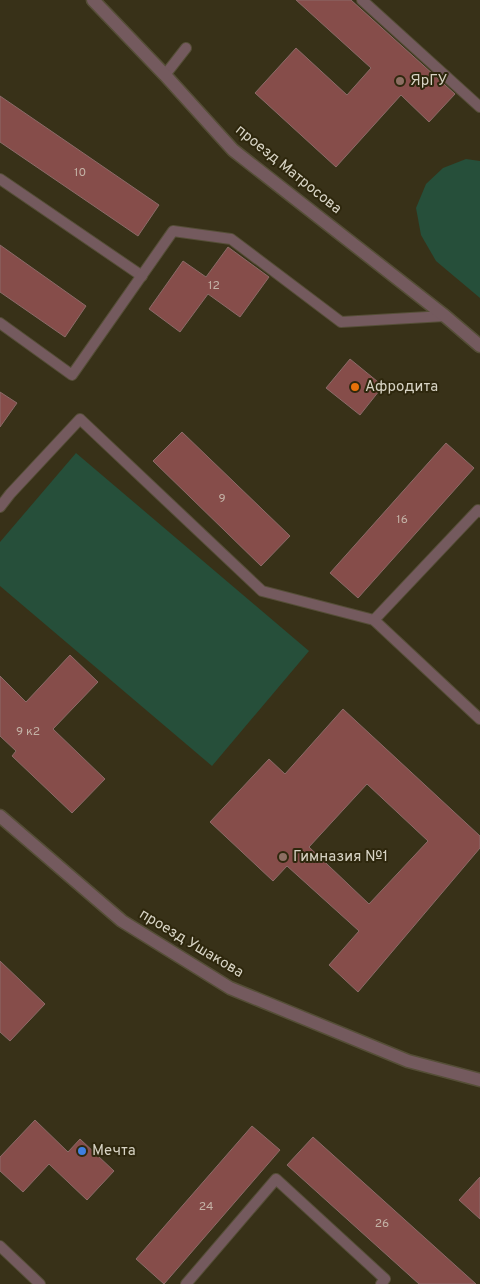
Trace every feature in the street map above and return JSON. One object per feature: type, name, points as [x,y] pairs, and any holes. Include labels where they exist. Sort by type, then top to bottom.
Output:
[{"type":"street","name":"проезд Матросова","points":[[93,0],[234,150],[445,316],[480,346]]},
{"type":"street","name":"проезд Ушакова","points":[[0,816],[122,921],[230,988],[408,1061],[480,1080]]},
{"type":"lane","points":[[362,0],[480,107]]},
{"type":"lane","points":[[165,75],[186,48]]},
{"type":"lane","points":[[0,178],[142,276]]},
{"type":"lane","points":[[0,323],[72,375],[173,231],[231,239],[341,322],[445,316]]},
{"type":"lane","points":[[0,507],[80,419],[262,591],[374,620],[480,719]]},
{"type":"lane","points":[[374,620],[478,510],[480,512]]},
{"type":"lane","points":[[186,1284],[276,1179],[386,1282]]},
{"type":"lane","points":[[0,1246],[40,1284]]},
{"type":"green space","points":[[466,159],[480,161],[480,298],[436,261],[421,235],[416,208],[426,184],[443,168]]},
{"type":"green space","points":[[76,453],[309,651],[212,766],[0,586],[0,542]]},
{"type":"building","name":"ЯрГУ","points":[[296,0],[351,0],[455,94],[429,122],[401,95],[336,167],[255,93],[296,48],[347,95],[371,68]]},
{"type":"building","points":[[0,96],[159,205],[138,236],[0,142]]},
{"type":"building","points":[[0,245],[86,306],[65,337],[0,292]]},
{"type":"building","points":[[228,247],[269,277],[240,317],[208,294],[180,332],[149,309],[183,261],[206,277]]},
{"type":"building","name":"Афродита","points":[[350,359],[383,386],[360,415],[326,388]]},
{"type":"building","points":[[0,392],[17,403],[0,427]]},
{"type":"building","points":[[182,432],[290,536],[261,566],[153,461]]},
{"type":"building","points":[[446,443],[474,468],[358,598],[330,573]]},
{"type":"building","points":[[70,655],[98,682],[53,729],[105,779],[72,813],[12,756],[16,751],[0,736],[0,676],[26,702]]},
{"type":"building","name":"Гимназия №1","points":[[343,709],[480,836],[480,848],[358,992],[329,965],[359,931],[287,866],[273,881],[210,822],[269,759],[285,774]],"holes":[[[367,784],[428,841],[369,904],[309,847]]]},
{"type":"building","points":[[0,961],[45,1004],[10,1041],[0,1032]]},
{"type":"building","points":[[35,1120],[68,1152],[80,1139],[114,1171],[87,1200],[49,1164],[23,1192],[0,1171],[0,1157]]},
{"type":"building","points":[[252,1126],[280,1150],[164,1284],[136,1259]]},
{"type":"building","points":[[313,1137],[476,1284],[419,1284],[287,1165]]},
{"type":"building","points":[[480,1177],[480,1219],[459,1200]]},
{"type":"place","name":"ЯрГУ","points":[[400,81]]},
{"type":"place","name":"Афродита","points":[[355,387]]},
{"type":"place","name":"Гимназия №1","points":[[283,857]]},
{"type":"place","name":"Мечта","points":[[82,1151]]}]
